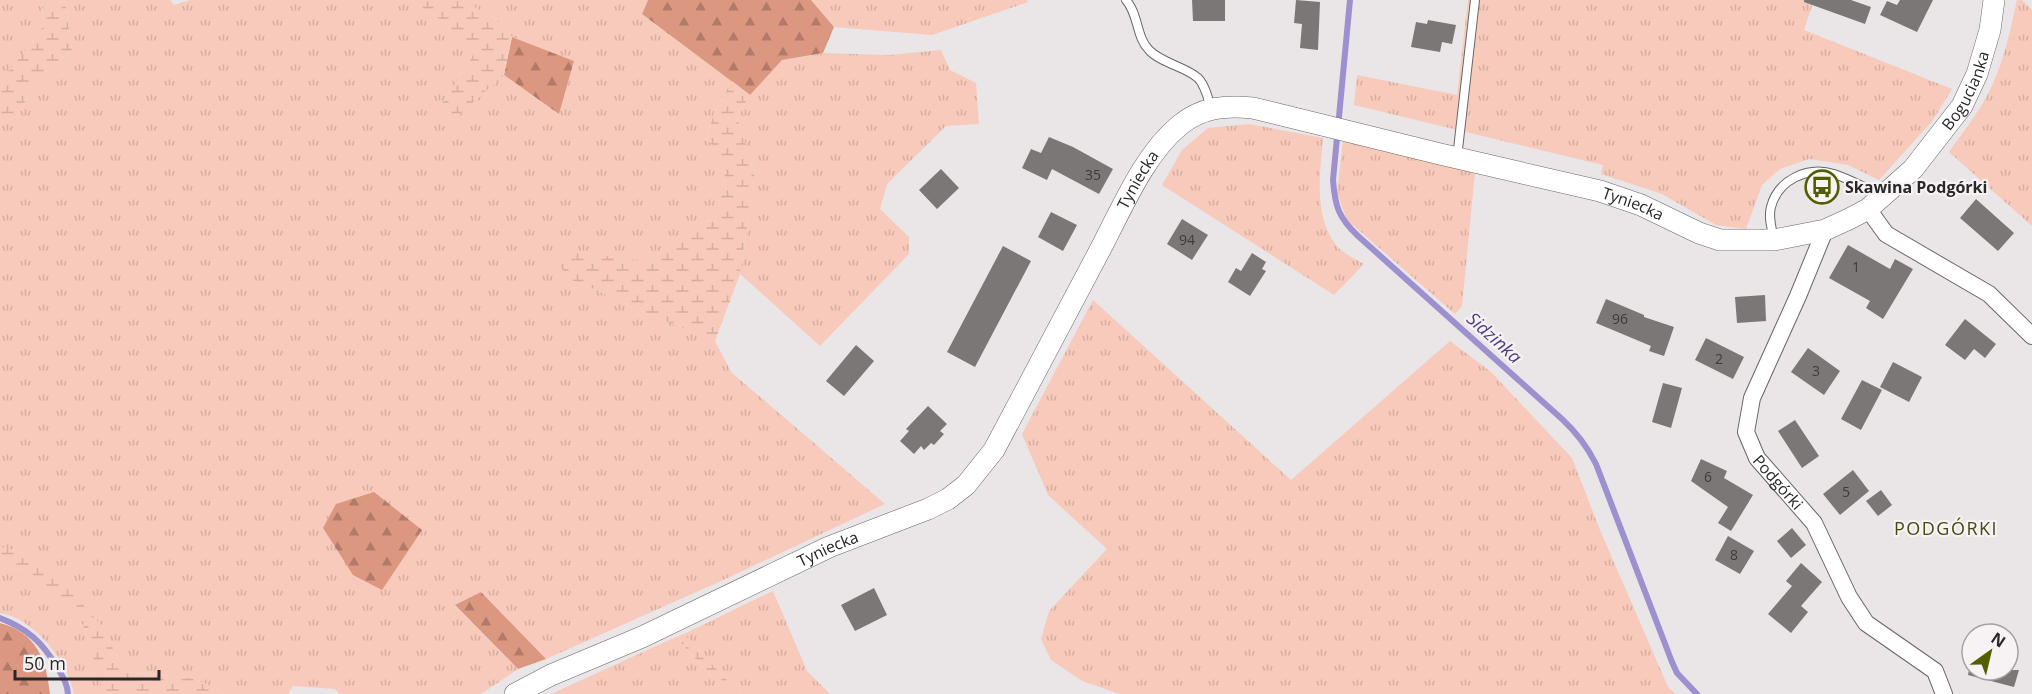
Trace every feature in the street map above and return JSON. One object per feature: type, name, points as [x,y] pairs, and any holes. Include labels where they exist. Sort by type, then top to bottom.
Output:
[{"type":"street","name":"Bogucianka","points":[[1913,170],[1962,106],[1977,74],[1990,30],[1994,0]]},
{"type":"street","name":"Tyniecka","points":[[514,694],[551,675],[642,638],[829,547],[928,509],[948,499],[966,484],[980,470],[994,450],[1117,218],[1156,150],[1181,123],[1212,108],[1232,106],[1253,108],[1456,158],[1600,190],[1720,240],[1774,240],[1824,230],[1876,203],[1913,170]]},
{"type":"street","points":[[1876,203],[1886,234],[1989,294],[2032,336]]},
{"type":"street","name":"Podgórki","points":[[1824,230],[1798,296],[1752,398],[1746,432],[1757,458],[1814,523],[1849,597],[1866,623],[1935,672],[1944,694]]},
{"type":"lane","points":[[1126,0],[1137,19],[1140,35],[1148,50],[1197,78],[1212,108]]},
{"type":"lane","points":[[1456,158],[1475,0]]},
{"type":"lane","points":[[1774,240],[1770,209],[1777,191],[1791,178],[1820,172],[1832,174],[1876,203]]},
{"type":"green space","points":[[0,0],[42,0],[43,26],[0,81]]},
{"type":"green space","points":[[42,0],[65,0],[72,51],[37,79],[18,115],[0,125],[0,81],[43,26]]},
{"type":"green space","points":[[65,0],[170,0],[174,5],[190,0],[411,0],[437,17],[473,55],[440,106],[452,121],[504,75],[559,113],[574,61],[512,37],[494,18],[461,0],[648,0],[642,14],[732,81],[714,113],[707,137],[725,173],[716,219],[692,226],[649,262],[581,252],[569,279],[715,341],[731,372],[885,504],[721,581],[546,659],[481,592],[455,606],[518,669],[481,694],[340,694],[335,689],[293,686],[288,694],[224,694],[221,690],[191,678],[125,672],[101,625],[28,554],[0,547],[0,125],[18,115],[37,79],[72,51]]},
{"type":"green space","points":[[411,0],[461,0],[494,18],[512,37],[504,75],[452,121],[440,106],[473,55],[437,17]]},
{"type":"green space","points":[[648,0],[811,0],[834,27],[823,53],[782,60],[750,95],[642,14]]},
{"type":"green space","points":[[811,0],[1027,0],[1028,2],[932,35],[834,27]]},
{"type":"green space","points":[[1468,0],[1814,0],[1804,30],[1952,89],[1933,120],[1879,180],[1848,165],[1809,159],[1780,169],[1762,185],[1746,229],[1716,225],[1662,194],[1601,174],[1603,165],[1354,105],[1357,75],[1457,95]]},
{"type":"green space","points":[[2017,0],[2022,0],[2032,10],[2032,226],[1949,152],[1990,90],[2005,52]]},
{"type":"green space","points":[[512,37],[574,61],[559,114],[504,75]]},
{"type":"green space","points":[[941,50],[950,70],[976,83],[979,124],[946,126],[887,184],[880,209],[909,237],[909,254],[820,346],[740,274],[755,172],[737,118],[750,95],[782,60],[823,53],[889,55]]},
{"type":"green space","points":[[732,81],[750,95],[737,118],[755,172],[740,274],[715,341],[569,279],[553,257],[581,252],[649,262],[692,226],[716,219],[725,173],[707,137],[714,113]]},
{"type":"green space","points":[[1249,124],[1323,138],[1320,193],[1324,221],[1336,245],[1349,256],[1364,264],[1334,295],[1162,185],[1182,150],[1208,128]]},
{"type":"green space","points":[[1343,140],[1475,172],[1462,306],[1455,314],[1347,220],[1337,193]]},
{"type":"green space","points":[[1093,300],[1291,480],[1450,341],[1491,372],[1572,458],[1600,530],[1668,687],[1676,694],[1120,694],[1082,681],[1051,660],[1041,639],[1049,611],[1107,549],[1048,495],[1022,434]]},
{"type":"green space","points":[[374,492],[422,530],[382,590],[353,575],[323,528],[336,504]]},
{"type":"green space","points":[[0,547],[28,554],[63,583],[101,625],[125,672],[191,678],[221,690],[224,694],[102,694],[83,625],[29,571],[0,565]]},
{"type":"green space","points":[[0,565],[29,571],[83,625],[101,680],[102,694],[74,694],[65,669],[48,643],[25,623],[0,613]]},
{"type":"green space","points":[[773,591],[807,671],[830,694],[740,694],[684,634]]},
{"type":"green space","points":[[481,592],[546,659],[518,669],[455,605]]},
{"type":"green space","points":[[0,623],[23,633],[37,649],[46,670],[50,694],[0,694]]},
{"type":"green space","points":[[684,634],[740,694],[727,694],[676,637]]},
{"type":"green space","points":[[676,637],[727,694],[551,694]]},
{"type":"building","points":[[1192,0],[1225,0],[1225,21],[1193,21]]},
{"type":"building","points":[[1296,0],[1320,2],[1318,50],[1300,48],[1302,24],[1294,23]]},
{"type":"building","points":[[1804,0],[1851,0],[1871,7],[1865,24],[1804,2]]},
{"type":"building","points":[[1900,0],[1933,0],[1917,32],[1880,15],[1887,1],[1897,5]]},
{"type":"building","points":[[1428,20],[1456,25],[1452,44],[1442,42],[1440,52],[1411,47],[1416,22],[1427,24]]},
{"type":"building","points":[[1049,137],[1113,169],[1099,194],[1052,169],[1047,180],[1022,168],[1031,149],[1041,153]]},
{"type":"building","points":[[941,169],[959,188],[937,209],[919,190]]},
{"type":"building","points":[[1976,199],[2014,233],[1998,251],[1960,218]]},
{"type":"building","points":[[1051,212],[1077,225],[1063,251],[1038,237]]},
{"type":"building","points":[[1182,219],[1208,235],[1192,260],[1167,244]]},
{"type":"building","points":[[1848,245],[1890,269],[1895,259],[1913,269],[1883,319],[1866,308],[1870,301],[1829,278]]},
{"type":"building","points":[[1003,246],[1031,261],[975,367],[947,352]]},
{"type":"building","points":[[1252,253],[1266,262],[1262,269],[1266,271],[1250,296],[1228,282],[1236,268],[1241,271]]},
{"type":"building","points":[[1765,295],[1766,321],[1737,323],[1735,297]]},
{"type":"building","points":[[1606,299],[1644,315],[1644,317],[1674,327],[1664,356],[1649,351],[1651,346],[1596,323]]},
{"type":"building","points":[[1965,319],[1996,344],[1985,358],[1974,349],[1965,360],[1945,345]]},
{"type":"building","points":[[1706,338],[1744,357],[1733,379],[1695,360]]},
{"type":"building","points":[[856,345],[874,361],[844,396],[826,381]]},
{"type":"building","points":[[1808,348],[1840,371],[1824,395],[1791,372]]},
{"type":"building","points":[[1893,362],[1922,377],[1909,402],[1880,387]]},
{"type":"building","points":[[1862,380],[1882,390],[1861,430],[1841,419]]},
{"type":"building","points":[[1663,383],[1682,388],[1671,428],[1652,422]]},
{"type":"building","points":[[928,406],[947,424],[940,431],[944,434],[934,445],[931,443],[924,450],[921,446],[914,454],[900,441],[909,431],[906,429]]},
{"type":"building","points":[[1795,420],[1819,456],[1802,468],[1778,431]]},
{"type":"building","points":[[1701,459],[1727,471],[1724,478],[1753,495],[1731,531],[1718,523],[1728,507],[1691,481]]},
{"type":"building","points":[[1853,470],[1869,491],[1840,515],[1823,494]]},
{"type":"building","points":[[1881,490],[1892,505],[1878,516],[1866,501]]},
{"type":"building","points":[[1792,528],[1806,545],[1791,558],[1777,541]]},
{"type":"building","points":[[1728,536],[1754,551],[1740,574],[1715,560]]},
{"type":"building","points":[[1801,563],[1822,582],[1801,606],[1808,612],[1791,633],[1768,614],[1792,586],[1786,581]]},
{"type":"building","points":[[874,588],[887,615],[855,631],[841,605]]},
{"type":"building","points":[[1995,682],[2015,682],[2014,687]]},
{"type":"waterway","name":"Sidzinka","points":[[1350,0],[1333,180],[1339,211],[1358,236],[1562,419],[1581,440],[1596,464],[1677,673],[1697,694]]},
{"type":"waterway","points":[[0,618],[19,627],[40,643],[66,683],[68,694]]},
{"type":"place","name":"Skawina Podgórki","points":[[1822,187]]},
{"type":"district","name":"PODGÓRKI","points":[[1946,529]]}]
